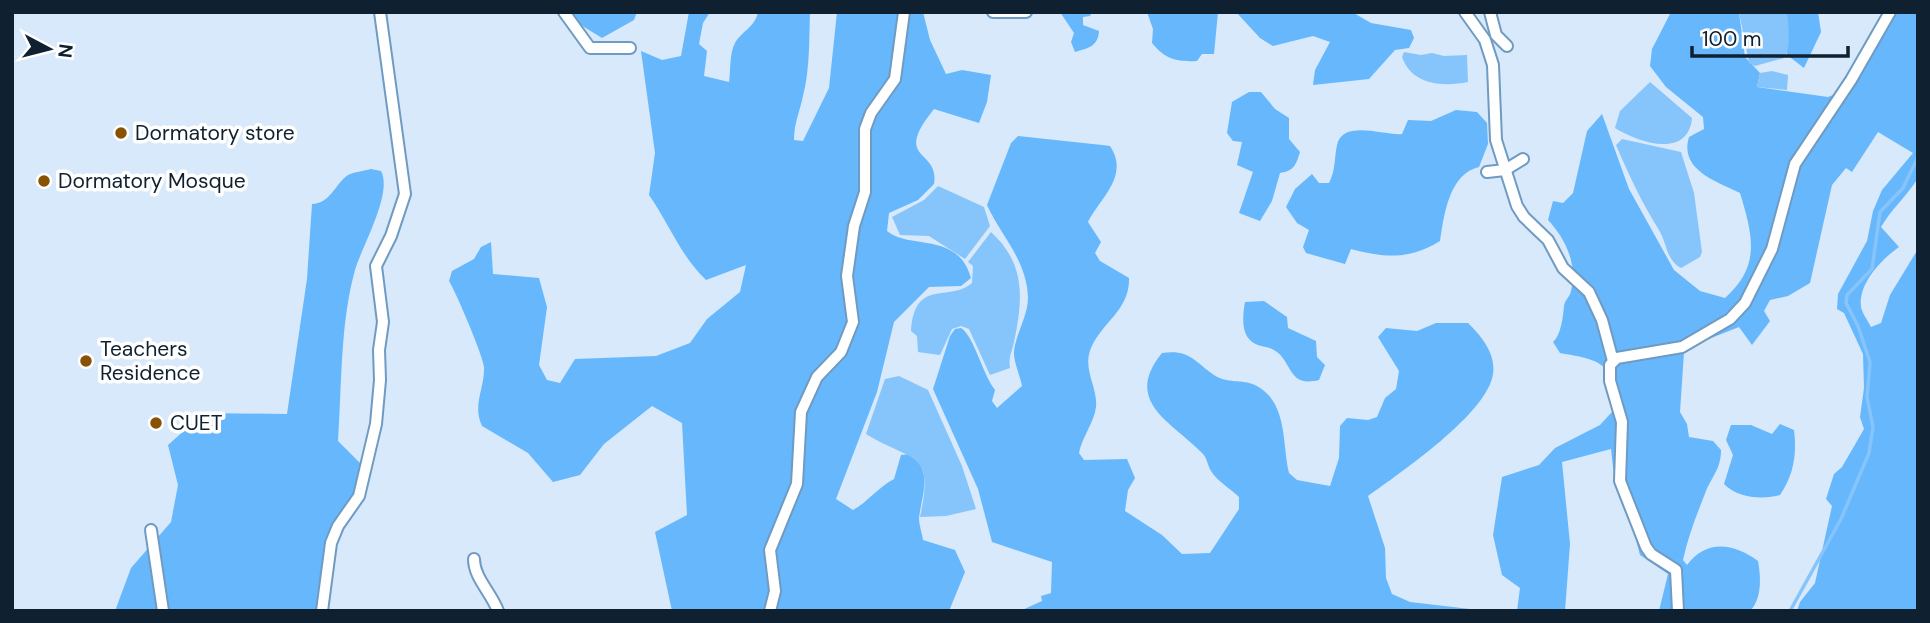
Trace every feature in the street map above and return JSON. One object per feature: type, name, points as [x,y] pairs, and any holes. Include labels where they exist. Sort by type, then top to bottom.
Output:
[{"type":"street","points":[[321,611],[331,543],[338,526],[359,496],[376,425],[383,322],[376,266],[391,236],[405,194],[380,12]]},
{"type":"street","points":[[565,12],[590,48],[630,48]]},
{"type":"street","points":[[770,611],[775,591],[770,550],[797,484],[801,412],[817,377],[841,352],[853,322],[847,276],[854,226],[865,192],[865,130],[872,113],[895,79],[904,12]]},
{"type":"street","points":[[993,12],[1026,12]]},
{"type":"street","points":[[1465,12],[1485,40],[1493,65],[1496,140],[1524,217],[1545,236],[1563,268],[1592,297],[1613,361],[1610,381],[1622,422],[1620,481],[1646,547],[1651,554],[1676,570],[1678,611]]},
{"type":"street","points":[[1490,12],[1496,35],[1507,46]]},
{"type":"street","points":[[1613,361],[1682,347],[1730,319],[1745,303],[1772,249],[1795,164],[1869,52],[1890,12]]},
{"type":"street","points":[[1487,172],[1505,170],[1523,159]]},
{"type":"street","points":[[151,530],[163,611]]},
{"type":"street","points":[[474,559],[474,570],[492,593],[498,611]]},
{"type":"shaded area","points":[[572,12],[637,12],[634,20],[602,38],[576,22]]},
{"type":"shaded area","points":[[689,12],[710,12],[703,23],[699,44],[707,51],[704,76],[729,82],[735,43],[754,21],[758,12],[810,12],[807,75],[794,140],[803,141],[829,88],[837,12],[923,12],[930,40],[946,74],[962,70],[991,75],[987,102],[979,123],[934,109],[922,126],[917,147],[934,173],[934,184],[918,200],[889,213],[887,231],[896,237],[945,247],[965,263],[971,278],[961,286],[929,287],[894,322],[877,392],[836,499],[853,510],[894,479],[901,455],[911,454],[918,461],[924,476],[919,518],[923,540],[955,550],[965,572],[949,611],[672,611],[655,532],[687,515],[682,423],[652,406],[604,444],[580,475],[553,482],[528,453],[482,426],[478,411],[484,375],[483,361],[449,281],[452,271],[474,259],[481,247],[491,242],[493,274],[539,278],[547,307],[539,365],[547,380],[560,383],[575,359],[656,356],[690,343],[707,319],[740,292],[746,265],[706,280],[682,250],[649,195],[655,153],[641,51],[662,60],[681,56]]},
{"type":"shaded area","points":[[1060,12],[1092,12],[1090,16],[1083,17],[1083,25],[1099,31],[1095,43],[1075,52],[1071,42],[1074,33]]},
{"type":"shaded area","points":[[1147,12],[1218,12],[1214,54],[1202,54],[1197,61],[1183,61],[1166,56],[1152,43],[1153,29]]},
{"type":"shaded area","points":[[1236,12],[1352,12],[1371,23],[1411,30],[1414,38],[1409,48],[1395,50],[1369,79],[1313,85],[1315,70],[1330,42],[1313,36],[1273,46],[1260,38]]},
{"type":"shaded area","points":[[1671,12],[1739,12],[1745,57],[1760,73],[1757,87],[1828,97],[1841,92],[1886,12],[1918,12],[1918,178],[1881,227],[1899,247],[1872,272],[1863,289],[1861,307],[1871,327],[1881,323],[1890,295],[1918,249],[1918,611],[1797,611],[1800,602],[1815,583],[1832,506],[1826,499],[1834,474],[1842,467],[1864,429],[1860,417],[1864,388],[1863,354],[1844,313],[1837,309],[1838,294],[1867,241],[1873,211],[1882,190],[1913,153],[1878,132],[1852,172],[1846,168],[1832,185],[1810,283],[1788,296],[1770,300],[1764,311],[1770,321],[1752,345],[1739,327],[1684,352],[1680,412],[1687,424],[1689,437],[1713,441],[1721,450],[1721,456],[1696,517],[1683,560],[1687,565],[1703,551],[1721,546],[1739,550],[1758,561],[1759,594],[1750,611],[1659,611],[1668,574],[1640,555],[1631,521],[1615,485],[1611,449],[1562,462],[1570,544],[1565,611],[1517,611],[1520,588],[1502,575],[1493,535],[1502,477],[1539,465],[1555,448],[1600,425],[1622,401],[1607,370],[1594,361],[1560,353],[1553,342],[1560,330],[1573,281],[1573,271],[1565,243],[1548,220],[1553,201],[1563,203],[1573,193],[1587,131],[1602,114],[1629,189],[1674,270],[1700,291],[1725,298],[1737,286],[1749,262],[1750,237],[1740,193],[1702,173],[1689,158],[1689,137],[1704,129],[1703,117],[1666,87],[1650,66],[1652,49]]},
{"type":"shaded area","points":[[1739,12],[1787,12],[1789,42],[1784,58],[1755,66],[1749,63]]},
{"type":"shaded area","points":[[1787,12],[1818,12],[1821,32],[1804,68],[1787,55]]},
{"type":"shaded area","points":[[1404,52],[1421,55],[1467,55],[1468,82],[1438,84],[1420,79],[1407,66],[1402,57]]},
{"type":"shaded area","points":[[1772,71],[1788,75],[1787,90],[1757,87],[1760,73]]},
{"type":"shaded area","points":[[1650,82],[1692,118],[1689,131],[1682,139],[1661,144],[1637,139],[1615,128],[1620,111]]},
{"type":"shaded area","points":[[1249,92],[1261,92],[1275,109],[1289,118],[1289,139],[1300,152],[1294,167],[1280,173],[1272,201],[1260,221],[1239,213],[1253,172],[1237,165],[1242,142],[1233,141],[1227,133],[1232,102]]},
{"type":"shaded area","points":[[1456,110],[1477,112],[1487,123],[1488,144],[1479,167],[1461,178],[1450,197],[1440,241],[1418,252],[1397,256],[1351,249],[1345,264],[1306,253],[1303,247],[1309,230],[1297,223],[1286,207],[1295,189],[1312,174],[1319,183],[1329,183],[1341,137],[1347,133],[1365,130],[1402,134],[1408,120],[1431,121]]},
{"type":"shaded area","points":[[1018,136],[1110,146],[1115,157],[1115,177],[1088,222],[1101,242],[1095,253],[1100,261],[1129,278],[1128,289],[1120,307],[1091,348],[1088,363],[1096,407],[1079,453],[1084,460],[1127,459],[1135,478],[1128,490],[1125,511],[1162,535],[1182,554],[1210,553],[1239,509],[1239,497],[1214,475],[1203,454],[1155,409],[1147,384],[1151,370],[1162,353],[1185,355],[1219,378],[1250,383],[1266,392],[1273,401],[1282,424],[1289,473],[1297,480],[1330,486],[1339,458],[1340,426],[1347,418],[1368,420],[1377,417],[1385,398],[1396,389],[1399,371],[1378,337],[1386,328],[1417,331],[1436,323],[1468,323],[1482,339],[1492,359],[1493,374],[1487,390],[1475,407],[1440,441],[1368,496],[1385,548],[1386,578],[1392,594],[1410,602],[1487,611],[1020,611],[1042,601],[1041,596],[1051,593],[1052,562],[992,542],[978,489],[933,389],[950,336],[955,329],[961,328],[970,339],[995,390],[992,401],[997,408],[1022,386],[1014,349],[1026,313],[1027,284],[1018,260],[987,205],[1011,143]]},
{"type":"shaded area","points":[[1622,139],[1681,152],[1694,193],[1702,252],[1700,257],[1681,268],[1672,261],[1662,235],[1626,167],[1616,145]]},
{"type":"shaded area","points":[[371,169],[381,171],[383,192],[350,291],[344,333],[338,441],[361,464],[356,492],[326,544],[318,611],[115,611],[131,568],[171,522],[178,485],[168,445],[204,413],[287,414],[307,279],[312,204],[328,197],[348,175]]},
{"type":"shaded area","points":[[938,186],[984,207],[990,226],[965,259],[929,236],[900,235],[892,217],[924,200]]},
{"type":"shaded area","points":[[991,232],[1011,257],[1020,297],[1010,368],[990,375],[969,329],[961,326],[952,329],[940,355],[918,352],[917,336],[911,331],[914,314],[926,297],[963,289],[972,283],[973,266],[968,262]]},
{"type":"shaded area","points":[[1264,301],[1287,317],[1288,328],[1316,341],[1317,357],[1325,365],[1319,380],[1301,380],[1296,377],[1280,355],[1271,348],[1255,344],[1246,335],[1243,316],[1245,302]]},
{"type":"shaded area","points":[[899,376],[928,390],[962,466],[976,509],[946,516],[920,517],[925,479],[922,469],[908,455],[866,434],[885,379]]},
{"type":"shaded area","points":[[1780,424],[1794,430],[1795,447],[1791,472],[1780,495],[1750,497],[1729,489],[1724,484],[1733,455],[1726,440],[1731,425],[1751,425],[1772,434]]},
{"type":"waterway","points":[[1790,611],[1841,519],[1869,453],[1873,427],[1867,397],[1870,362],[1858,326],[1846,303],[1847,295],[1872,269],[1880,212],[1903,188],[1918,157]]},
{"type":"place","name":"Dormatory store","points":[[121,133]]},
{"type":"place","name":"Dormatory Mosque","points":[[44,181]]},
{"type":"place","name":"Teachers Residence","points":[[86,361]]},
{"type":"place","name":"CUET","points":[[156,423]]}]
